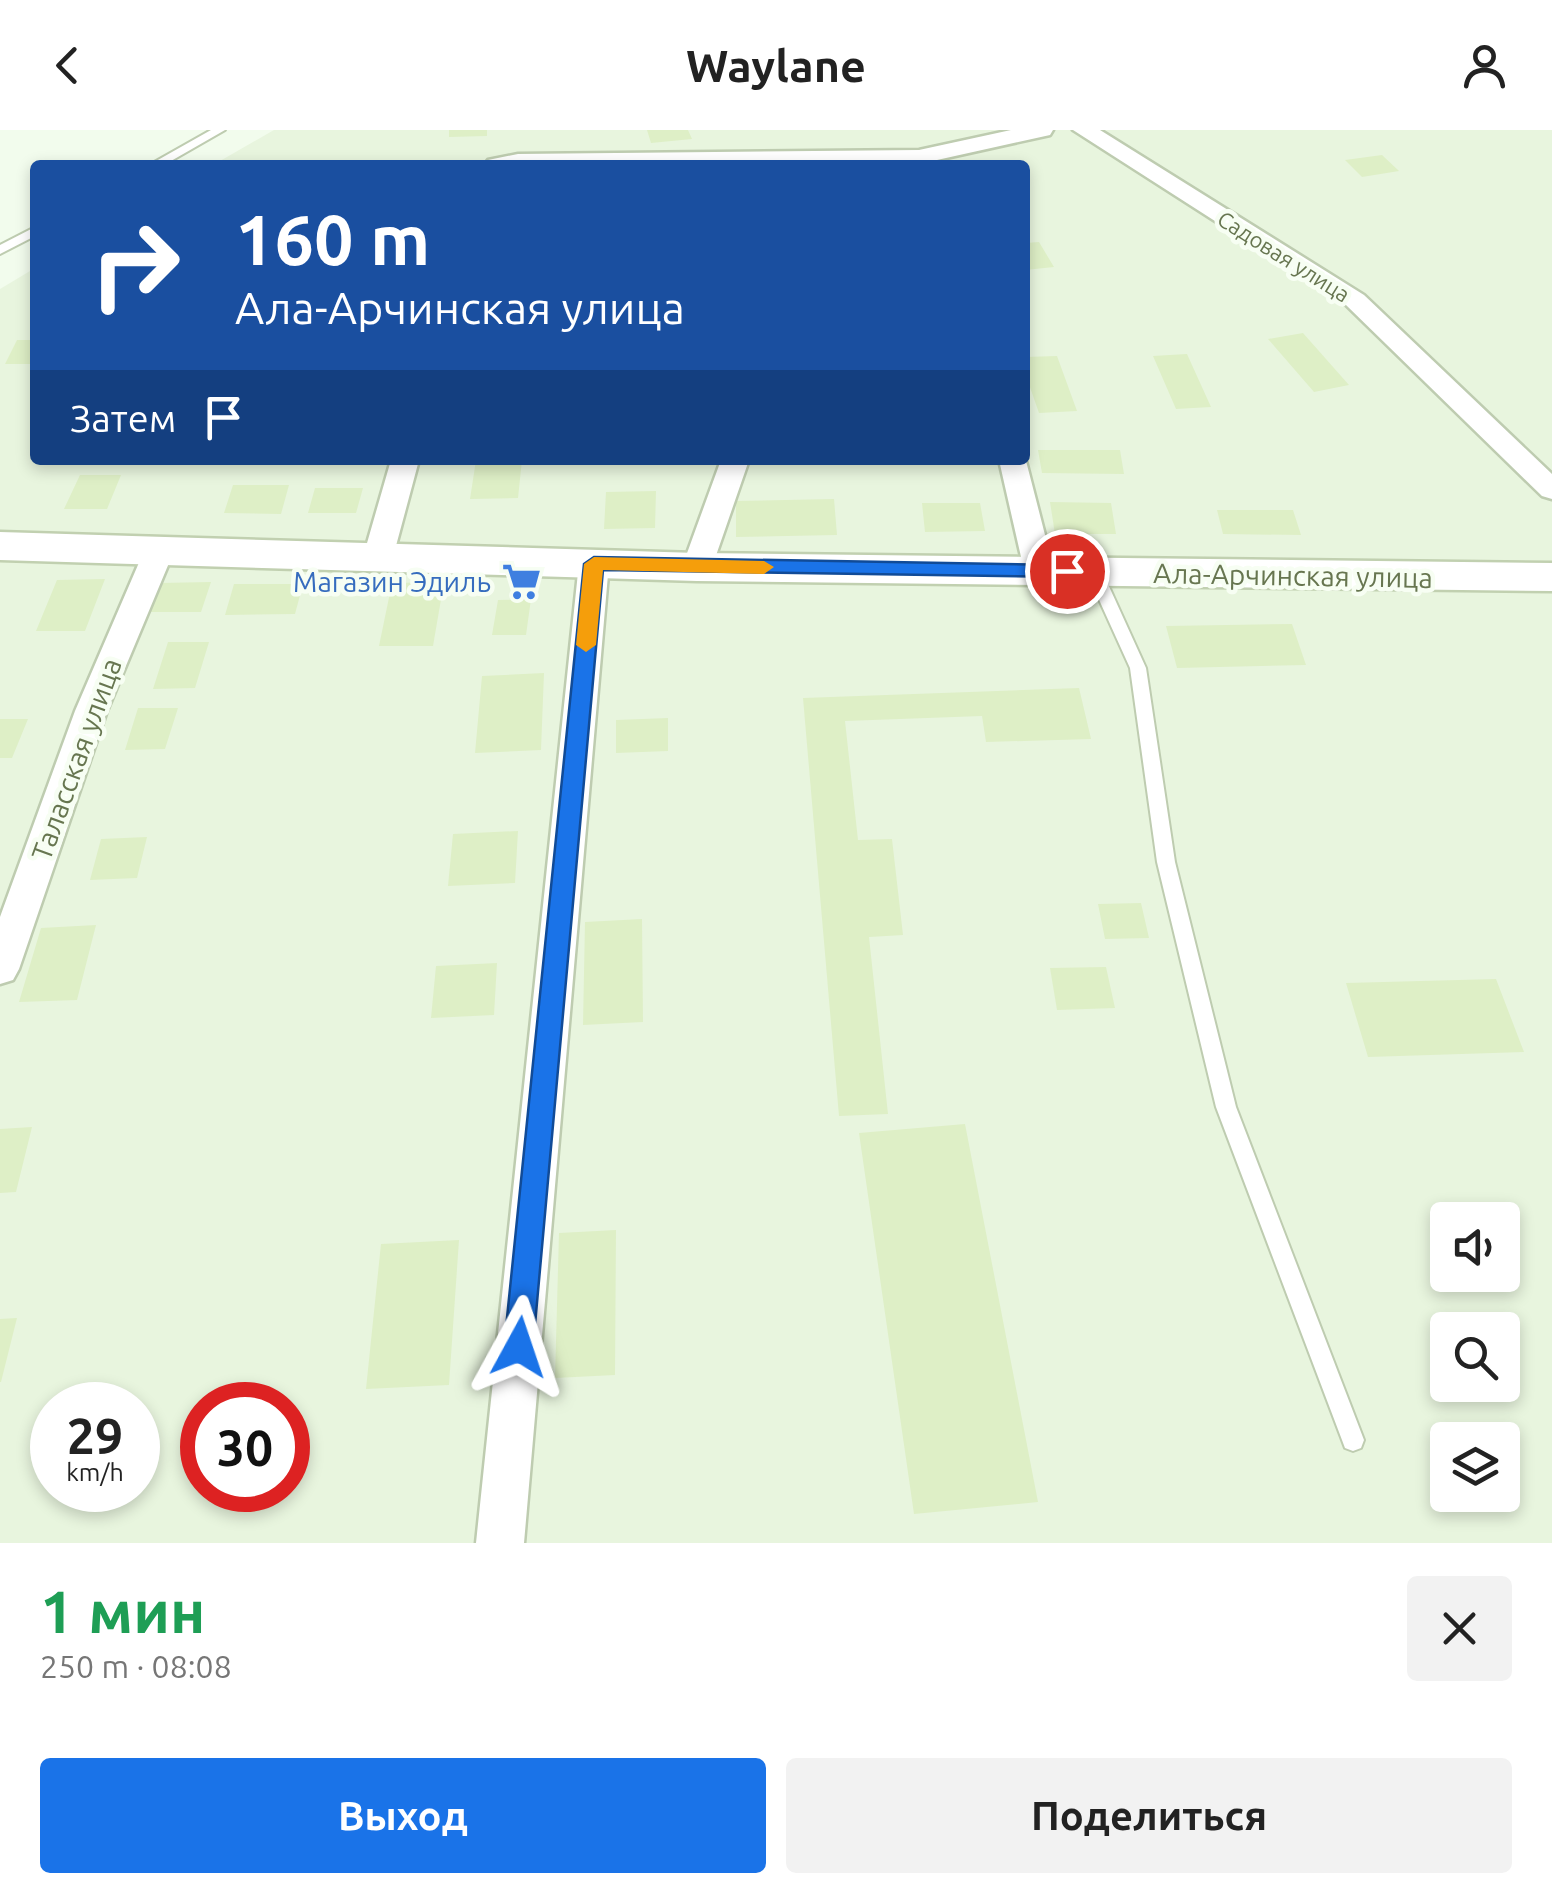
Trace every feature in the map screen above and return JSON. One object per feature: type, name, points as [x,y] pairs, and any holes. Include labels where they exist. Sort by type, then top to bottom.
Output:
[{"type":"main road","name":"Ала-Арчинская улица","points":[[0,546],[697,567],[1507,578]]},
{"type":"main road","points":[[1507,578],[1552,577]]},
{"type":"main road","points":[[1507,578],[1552,592]]},
{"type":"street","points":[[924,160],[1042,130]]},
{"type":"street","name":"Садовая улица","points":[[1084,130],[1355,300],[1552,490]]},
{"type":"street","points":[[773,160],[785,156],[893,160]]},
{"type":"street","points":[[378,557],[404,465]]},
{"type":"street","points":[[697,567],[734,465]]},
{"type":"street","points":[[1014,465],[1040,570]]},
{"type":"street","name":"Таласская улица","points":[[0,970],[91,711],[158,551]]},
{"type":"street","points":[[500,1543],[594,564]]},
{"type":"lane","points":[[165,160],[219,130]]},
{"type":"lane","points":[[0,250],[30,234]]},
{"type":"lane","points":[[1094,572],[1138,668],[1166,862],[1226,1107],[1353,1440]]},
{"type":"shaded area","points":[[274,130],[1552,130],[1552,1543],[0,1543],[0,289],[30,271],[30,465],[1030,465],[1030,160],[222,160]]},
{"type":"building","points":[[449,130],[487,130],[487,136],[449,137]]},
{"type":"building","points":[[647,130],[688,130],[692,139],[651,143]]},
{"type":"building","points":[[1382,155],[1399,171],[1362,177],[1345,160]]},
{"type":"building","points":[[1039,242],[1054,267],[1030,269],[1030,243]]},
{"type":"building","points":[[1303,333],[1349,385],[1314,392],[1268,339]]},
{"type":"building","points":[[17,340],[30,340],[30,364],[5,364]]},
{"type":"building","points":[[1187,354],[1211,407],[1176,409],[1153,356]]},
{"type":"building","points":[[1057,356],[1077,411],[1039,413],[1030,387],[1030,357]]},
{"type":"building","points":[[1038,450],[1120,450],[1124,474],[1042,473]]},
{"type":"building","points":[[475,465],[521,465],[518,498],[470,499]]},
{"type":"building","points":[[80,475],[121,475],[107,509],[64,509]]},
{"type":"building","points":[[233,485],[289,485],[281,514],[224,513]]},
{"type":"building","points":[[315,488],[363,488],[356,513],[308,513]]},
{"type":"building","points":[[656,491],[655,528],[604,529],[606,492]]},
{"type":"building","points":[[834,499],[837,535],[736,537],[736,501]]},
{"type":"building","points":[[1050,502],[1111,503],[1116,534],[1055,534]]},
{"type":"building","points":[[922,503],[980,503],[985,531],[925,532]]},
{"type":"building","points":[[1217,510],[1293,510],[1301,535],[1223,534]]},
{"type":"building","points":[[105,579],[85,631],[36,631],[57,580]]},
{"type":"building","points":[[211,582],[201,612],[149,612],[159,583]]},
{"type":"building","points":[[444,582],[433,646],[379,646],[392,583]]},
{"type":"building","points":[[234,584],[303,584],[295,614],[225,615]]},
{"type":"building","points":[[531,599],[526,635],[492,635],[498,600]]},
{"type":"building","points":[[1292,624],[1306,665],[1177,668],[1166,626]]},
{"type":"building","points":[[168,642],[209,642],[195,688],[153,689]]},
{"type":"building","points":[[544,673],[541,750],[475,753],[482,676]]},
{"type":"building","points":[[1079,688],[1091,739],[986,742],[982,716],[845,721],[858,840],[892,839],[903,935],[869,937],[888,1114],[839,1116],[803,698]]},
{"type":"building","points":[[138,708],[178,708],[165,749],[125,750]]},
{"type":"building","points":[[668,718],[668,751],[616,753],[616,720]]},
{"type":"building","points":[[0,719],[28,719],[12,758],[0,758]]},
{"type":"building","points":[[518,831],[515,883],[448,886],[453,834]]},
{"type":"building","points":[[147,837],[137,878],[90,880],[101,839]]},
{"type":"building","points":[[1141,903],[1149,938],[1105,939],[1098,904]]},
{"type":"building","points":[[642,919],[643,1022],[583,1025],[585,922]]},
{"type":"building","points":[[96,925],[77,1000],[19,1002],[41,928]]},
{"type":"building","points":[[497,963],[494,1015],[431,1018],[436,966]]},
{"type":"building","points":[[1106,967],[1115,1008],[1057,1010],[1050,968]]},
{"type":"building","points":[[1496,979],[1524,1052],[1368,1057],[1346,983]]},
{"type":"building","points":[[965,1124],[1038,1502],[914,1514],[859,1133]]},
{"type":"building","points":[[32,1127],[16,1192],[0,1193],[0,1129]]},
{"type":"building","points":[[616,1230],[615,1375],[555,1378],[559,1233]]},
{"type":"building","points":[[459,1240],[449,1385],[366,1389],[381,1244]]},
{"type":"building","points":[[17,1318],[1,1382],[0,1382],[0,1319]]},
{"type":"slow traffic","points":[[586,645],[594,564],[764,567]]},
{"type":"place","name":"Магазин Эдиль","points":[[521,581]]},
{"type":"route","points":[[519,1347],[594,564],[1067,571]]}]
